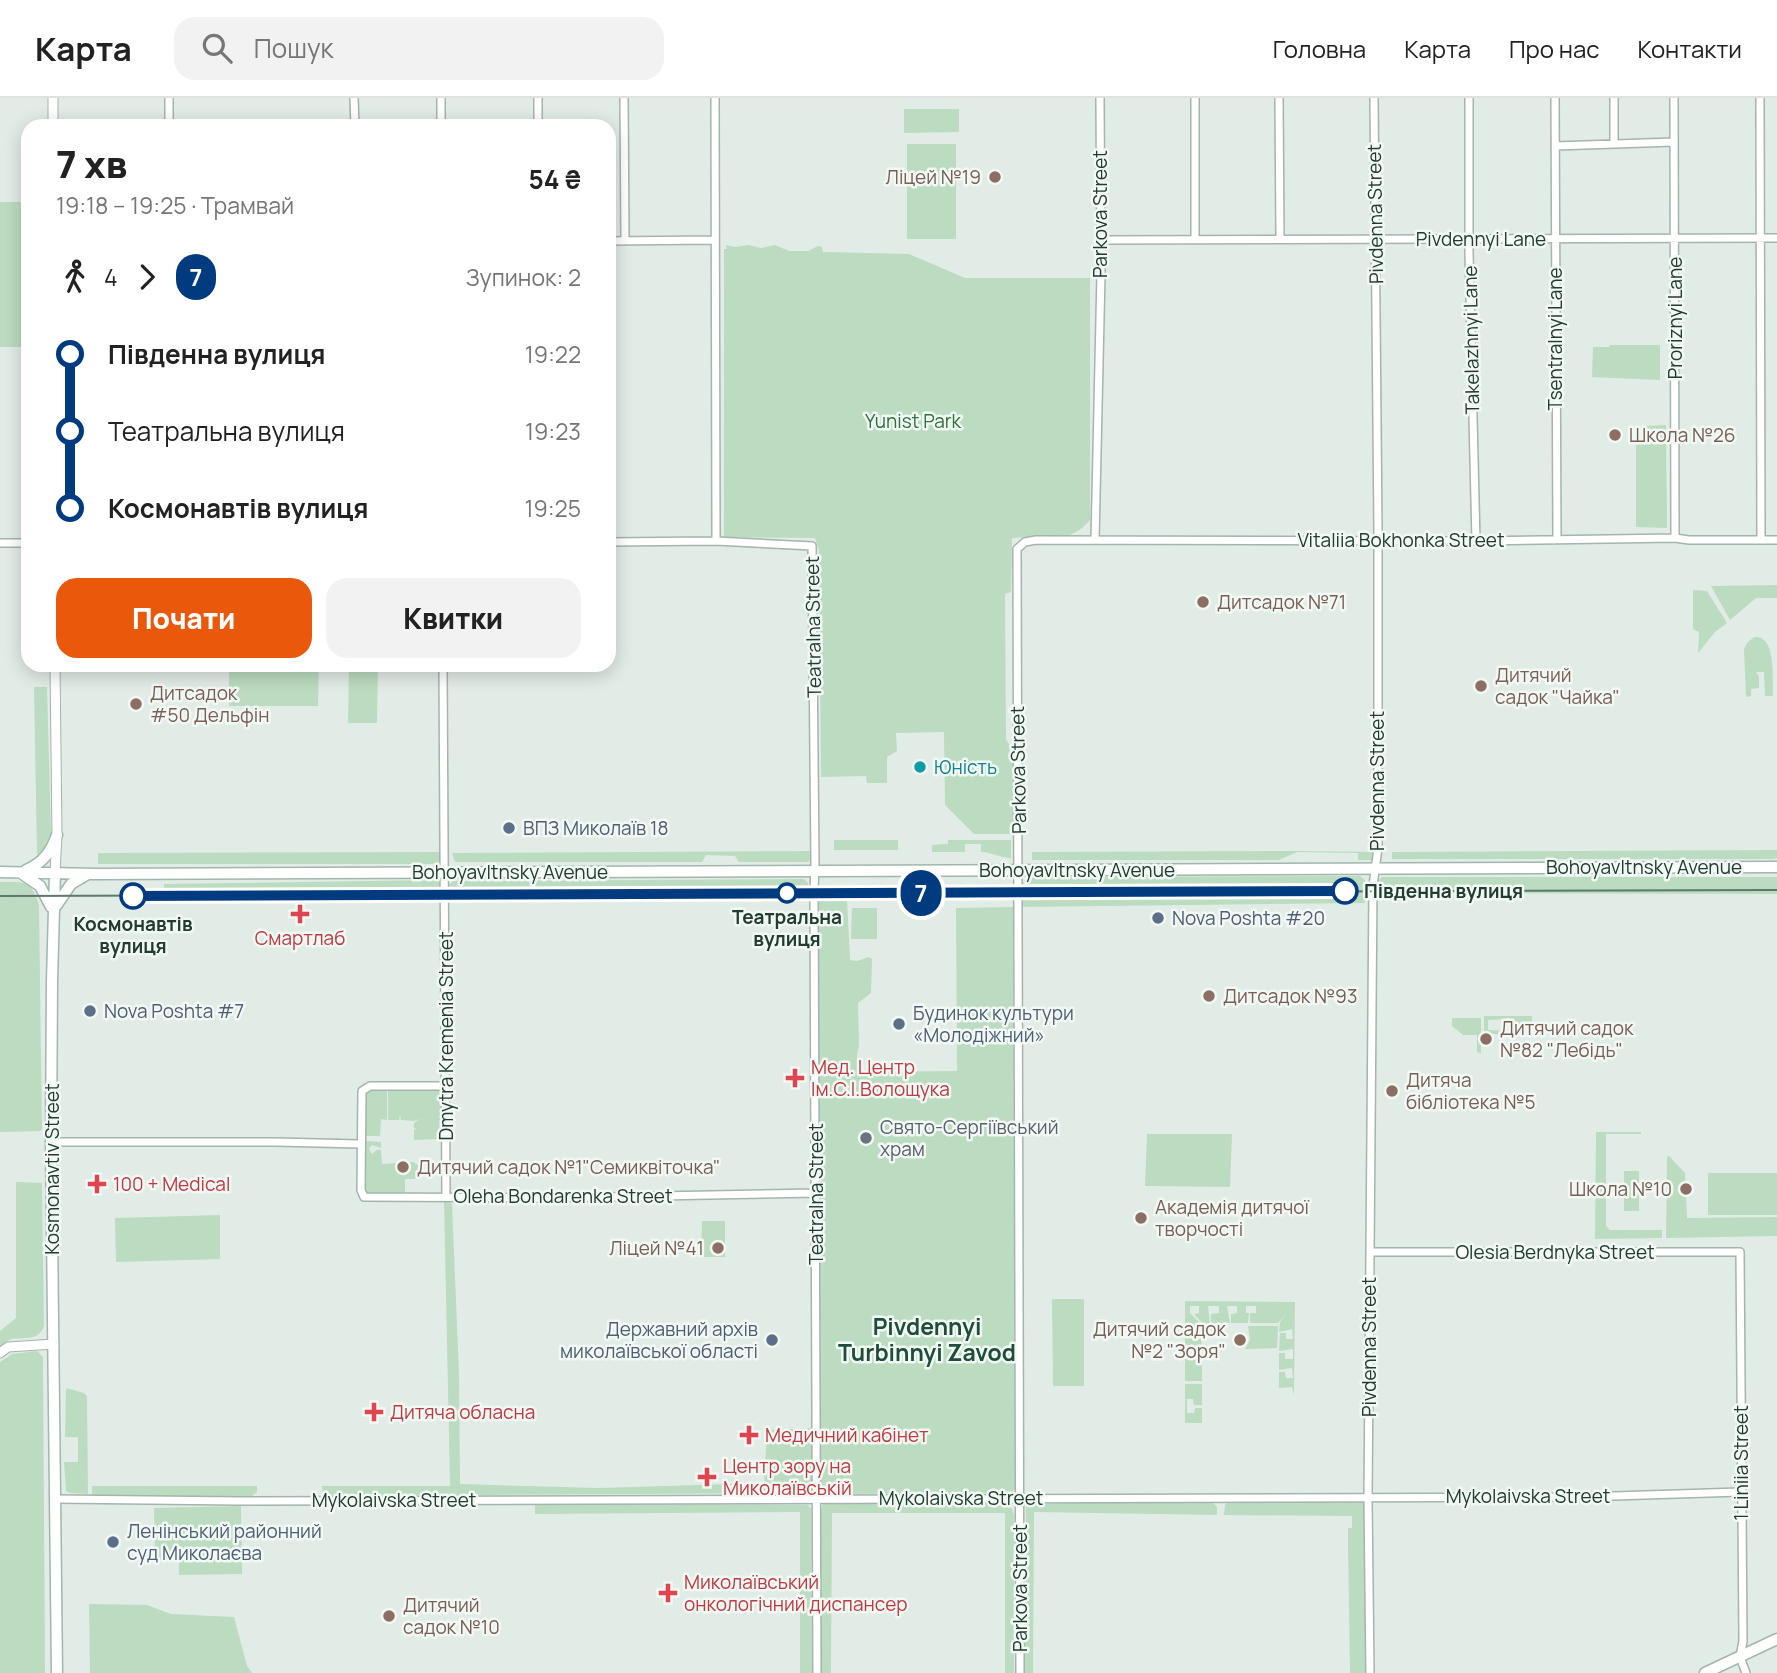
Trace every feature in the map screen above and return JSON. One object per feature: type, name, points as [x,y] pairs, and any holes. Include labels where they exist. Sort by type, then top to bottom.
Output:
[{"type":"main road","points":[[16,872],[40,863],[49,855],[58,835]]},
{"type":"main road","name":"Bohoyavltnsky Avenue","points":[[0,872],[88,874],[1777,867]]},
{"type":"main road","points":[[16,872],[29,877],[40,886],[53,913]]},
{"type":"main road","name":"Kosmonavtiv Street","points":[[55,873],[51,1142],[57,1673]]},
{"type":"main road","points":[[53,913],[65,892],[88,874]]},
{"type":"main road","points":[[1705,1673],[1777,1639]]},
{"type":"street","points":[[53,98],[53,119]]},
{"type":"street","points":[[169,98],[169,119]]},
{"type":"street","points":[[354,98],[355,119]]},
{"type":"street","points":[[441,98],[441,119]]},
{"type":"street","points":[[538,98],[538,119]]},
{"type":"street","points":[[624,98],[625,241]]},
{"type":"street","points":[[616,542],[716,541],[715,98]]},
{"type":"street","name":"Parkova Street","points":[[1095,540],[1100,98]]},
{"type":"street","points":[[1195,98],[1195,239]]},
{"type":"street","points":[[1279,98],[1280,239]]},
{"type":"street","name":"Pivdenna Street","points":[[1370,1673],[1368,1498],[1373,887],[1378,848],[1374,98]]},
{"type":"street","name":"Takelazhnyi Lane","points":[[1469,98],[1476,541]]},
{"type":"street","name":"Tsentralnyi Lane","points":[[1555,98],[1557,539]]},
{"type":"street","points":[[1614,98],[1614,142]]},
{"type":"street","name":"Proriznyi Lane","points":[[1674,98],[1675,538]]},
{"type":"street","points":[[1760,98],[1761,540]]},
{"type":"street","points":[[1555,146],[1674,142]]},
{"type":"street","name":"Pivdennyi Lane","points":[[1100,240],[1777,238]]},
{"type":"street","points":[[616,241],[715,240]]},
{"type":"street","name":"Vitaliia Bokhonka Street","points":[[1025,542],[1675,538],[1777,540]]},
{"type":"street","name":"Teatralna Street","points":[[716,541],[811,546],[815,871],[817,1673]]},
{"type":"street","name":"Parkova Street","points":[[1020,1673],[1016,556],[1017,549],[1025,542]]},
{"type":"street","points":[[0,543],[21,543]]},
{"type":"street","name":"Kosmonavtiv Street","points":[[55,672],[58,835],[55,873]]},
{"type":"street","name":"Dmytra Kremenia Street","points":[[443,672],[446,1197]]},
{"type":"street","name":"Oleha Bondarenka Street","points":[[447,1086],[370,1086],[362,1091],[360,1144],[361,1190],[364,1198],[816,1193]]},
{"type":"street","points":[[51,1142],[360,1144]]},
{"type":"street","name":"Olesia Berdnyka Street","points":[[1370,1252],[1740,1252]]},
{"type":"street","name":"1 Liniia Street","points":[[1740,1252],[1743,1641],[1740,1657],[1746,1673]]},
{"type":"street","points":[[0,1353],[8,1347],[54,1344]]},
{"type":"street","name":"Mykolaivska Street","points":[[56,1500],[1582,1497],[1741,1492]]},
{"type":"green space","points":[[904,109],[959,109],[959,132],[904,133]]},
{"type":"green space","points":[[907,144],[956,144],[956,239],[907,239]]},
{"type":"green space","points":[[0,202],[21,202],[21,347],[0,347]]},
{"type":"green space","name":"Yunist Park","points":[[726,245],[761,248],[775,245],[789,251],[808,251],[818,246],[822,247],[823,252],[909,254],[965,278],[1090,278],[1090,520],[1072,534],[1063,537],[1012,538],[1011,592],[1005,594],[1006,740],[1013,749],[1013,834],[974,834],[945,805],[944,732],[896,733],[897,751],[887,757],[887,783],[867,783],[866,776],[821,777],[819,551],[815,538],[724,537]]},
{"type":"green space","points":[[1660,345],[1660,380],[1592,377],[1593,347]]},
{"type":"green space","points":[[1666,425],[1667,528],[1636,527],[1636,435],[1639,435],[1641,426]]},
{"type":"green space","points":[[1777,585],[1777,598],[1756,598],[1730,620],[1711,586]]},
{"type":"green space","points":[[1693,590],[1707,591],[1727,623],[1715,632],[1698,653],[1699,632],[1693,629]]},
{"type":"green space","points":[[1754,637],[1761,638],[1770,650],[1773,696],[1765,696],[1764,672],[1756,672],[1759,688],[1751,689],[1751,696],[1746,697],[1744,649]]},
{"type":"green space","points":[[229,672],[319,672],[318,706],[229,706]]},
{"type":"green space","points":[[349,672],[378,672],[377,723],[348,723]]},
{"type":"green space","points":[[34,687],[47,687],[51,834],[45,848],[37,855]]},
{"type":"green space","points":[[834,840],[898,840],[898,850],[834,850]]},
{"type":"green space","points":[[948,840],[1011,840],[1011,858],[981,852],[981,844],[965,844],[965,852],[932,852],[932,845],[948,844]]},
{"type":"green space","points":[[1777,850],[1777,858],[1773,859],[1392,859],[1392,852]]},
{"type":"green space","points":[[813,851],[813,858],[808,862],[739,862],[735,856],[706,855],[702,862],[455,862],[452,853]]},
{"type":"green space","points":[[1297,851],[1375,852],[1373,860],[1358,860],[1358,853],[1297,852],[1279,860],[1032,860],[1032,852]]},
{"type":"green space","points":[[440,852],[439,862],[436,864],[98,864],[98,853]]},
{"type":"green space","points":[[1360,876],[1365,880],[1365,903],[1022,907],[1023,883],[1027,877]]},
{"type":"green space","points":[[1382,877],[1777,877],[1777,894],[1376,893],[1377,882]]},
{"type":"green space","points":[[804,879],[808,883],[809,900],[448,902],[449,885],[452,881]]},
{"type":"green space","points":[[436,880],[441,883],[442,890],[164,890],[164,884]]},
{"type":"green space","points":[[0,882],[16,882],[30,886],[39,905],[40,1131],[0,1132]]},
{"type":"green space","points":[[847,899],[850,960],[869,957],[872,959],[871,993],[858,1003],[857,1072],[957,1071],[956,908],[1013,907],[1015,1488],[1012,1493],[824,1494],[821,1491],[818,900]]},
{"type":"green space","points":[[852,908],[877,908],[877,939],[851,939]]},
{"type":"green space","points":[[1484,1016],[1532,1016],[1532,1029],[1520,1028],[1519,1033],[1513,1031],[1509,1017],[1488,1020],[1488,1030],[1510,1031],[1504,1035],[1484,1033]]},
{"type":"green space","points":[[1452,1018],[1481,1018],[1481,1053],[1477,1052],[1477,1035],[1463,1035],[1452,1026]]},
{"type":"green space","points":[[440,1090],[440,1139],[414,1140],[414,1130],[417,1129],[414,1128],[414,1123],[420,1119],[401,1120],[400,1115],[399,1120],[388,1120],[388,1091]]},
{"type":"green space","points":[[368,1091],[387,1091],[387,1120],[381,1119],[380,1136],[366,1136]]},
{"type":"green space","points":[[1596,1132],[1641,1132],[1606,1134],[1606,1226],[1610,1230],[1662,1230],[1662,1238],[1595,1239]]},
{"type":"green space","points":[[1147,1134],[1232,1134],[1230,1187],[1145,1186]]},
{"type":"green space","points":[[366,1141],[381,1142],[381,1148],[372,1145],[369,1149],[372,1154],[381,1150],[382,1164],[413,1162],[420,1166],[421,1179],[405,1179],[405,1193],[366,1193]]},
{"type":"green space","points":[[1669,1156],[1685,1173],[1687,1218],[1777,1217],[1777,1236],[1666,1238]]},
{"type":"green space","points":[[1624,1171],[1639,1171],[1639,1211],[1624,1211]]},
{"type":"green space","points":[[1708,1173],[1777,1173],[1777,1215],[1708,1215]]},
{"type":"green space","points":[[16,1182],[42,1183],[44,1326],[34,1337],[9,1340],[0,1347],[0,1331],[16,1318]]},
{"type":"green space","points":[[444,1200],[452,1204],[459,1374],[460,1484],[599,1488],[764,1483],[767,1430],[812,1428],[810,1491],[323,1496],[322,1486],[450,1486]]},
{"type":"green space","points":[[220,1215],[220,1259],[116,1262],[115,1218]]},
{"type":"green space","points":[[702,1221],[725,1221],[725,1257],[701,1257]]},
{"type":"green space","points":[[1052,1299],[1084,1299],[1084,1386],[1053,1386]]},
{"type":"green space","points":[[1185,1301],[1295,1302],[1294,1395],[1292,1387],[1279,1388],[1279,1372],[1285,1372],[1286,1378],[1293,1378],[1292,1368],[1279,1370],[1279,1353],[1285,1353],[1285,1359],[1293,1359],[1293,1349],[1279,1351],[1280,1333],[1286,1333],[1286,1339],[1293,1339],[1292,1329],[1279,1332],[1280,1322],[1287,1313],[1278,1323],[1250,1323],[1250,1313],[1256,1313],[1256,1306],[1246,1306],[1246,1313],[1249,1313],[1248,1323],[1231,1323],[1231,1314],[1237,1313],[1237,1306],[1227,1306],[1230,1323],[1211,1324],[1211,1314],[1219,1313],[1219,1306],[1208,1306],[1210,1323],[1203,1324],[1194,1314],[1199,1313],[1199,1306],[1190,1306],[1190,1313],[1201,1324],[1202,1333],[1194,1332],[1193,1324],[1186,1324],[1186,1335],[1201,1335],[1202,1352],[1194,1352],[1193,1346],[1187,1346],[1187,1356],[1202,1354],[1202,1381],[1185,1381]]},
{"type":"green space","points":[[1248,1326],[1278,1326],[1277,1348],[1245,1349],[1250,1340]]},
{"type":"green space","points":[[37,1351],[43,1357],[45,1673],[0,1673],[0,1362],[12,1354]]},
{"type":"green space","points":[[1185,1384],[1202,1384],[1202,1405],[1194,1405],[1193,1399],[1187,1399],[1187,1413],[1194,1413],[1195,1408],[1202,1408],[1202,1423],[1185,1423]]},
{"type":"green space","points":[[66,1388],[87,1396],[88,1494],[66,1491],[64,1462],[78,1462],[78,1437],[65,1437]]},
{"type":"green space","points":[[92,1486],[257,1486],[257,1492],[252,1496],[94,1496]]},
{"type":"green space","points":[[1230,1500],[1363,1501],[1367,1505],[1366,1673],[1350,1673],[1348,1528],[1352,1528],[1352,1516],[1224,1515],[1225,1505]]},
{"type":"green space","points":[[1211,1501],[1217,1507],[1217,1515],[1034,1512],[1033,1673],[1024,1673],[1026,1504]]},
{"type":"green space","points":[[1003,1503],[1011,1506],[1014,1515],[1014,1673],[1005,1673],[1005,1513],[832,1513],[831,1673],[821,1673],[820,1513],[823,1504]]},
{"type":"green space","points":[[535,1504],[808,1505],[811,1509],[812,1673],[800,1673],[800,1512],[535,1514]]},
{"type":"green space","points":[[241,1506],[242,1574],[179,1575],[179,1559],[155,1560],[154,1508]]},
{"type":"green space","points":[[89,1604],[147,1605],[171,1614],[234,1617],[247,1666],[252,1673],[90,1673]]},
{"type":"tram line","points":[[0,896],[1777,890]]},
{"type":"tram line","name":"7","points":[[133,896],[1345,891]]},
{"type":"place","name":"Ліцей №19","points":[[995,177]]},
{"type":"place","name":"Школа №26","points":[[1615,435]]},
{"type":"place","name":"Дитсадок №71","points":[[1203,602]]},
{"type":"place","name":"Дитячий садок \"Чайка\"","points":[[1481,686]]},
{"type":"place","name":"Дитсадок #50 Дельфін","points":[[136,704]]},
{"type":"place","name":"Юність","points":[[920,767]]},
{"type":"place","name":"ВПЗ Миколаїв 18","points":[[509,828]]},
{"type":"place","name":"Південна вулиця","points":[[1345,891]]},
{"type":"place","name":"Театральна вулиця","points":[[787,893]]},
{"type":"place","name":"Космонавтів вулиця","points":[[133,896]]},
{"type":"place","name":"Смартлаб","points":[[300,914]]},
{"type":"place","name":"Nova Poshta #20","points":[[1158,918]]},
{"type":"place","name":"Дитсадок №93","points":[[1209,996]]},
{"type":"place","name":"Nova Poshta #7","points":[[90,1011]]},
{"type":"place","name":"Будинок культури «Молодіжний»","points":[[899,1024]]},
{"type":"place","name":"Дитячий садок №82 \"Лебідь\"","points":[[1486,1039]]},
{"type":"place","name":"Мед. Центр Ім.С.І.Волощука","points":[[795,1078]]},
{"type":"place","name":"Дитяча бібліотека №5","points":[[1392,1091]]},
{"type":"place","name":"Свято-Сергіївський храм","points":[[866,1138]]},
{"type":"place","name":"Дитячий садок №1\"Семиквіточка\"","points":[[403,1167]]},
{"type":"place","name":"100 + Medical","points":[[97,1184]]},
{"type":"place","name":"Школа №10","points":[[1686,1189]]},
{"type":"place","name":"Академія дитячої творчості","points":[[1141,1218]]},
{"type":"place","name":"Ліцей №41","points":[[718,1248]]},
{"type":"place","name":"Державний архів миколаївської області","points":[[772,1340]]},
{"type":"place","name":"Дитячий садок №2 \"Зоря\"","points":[[1240,1340]]},
{"type":"place","name":"Дитяча обласна","points":[[374,1412]]},
{"type":"place","name":"Медичний кабінет","points":[[749,1435]]},
{"type":"place","name":"Центр зору на Миколаївській","points":[[707,1477]]},
{"type":"place","name":"Ленінський районний суд Миколаєва","points":[[113,1542]]},
{"type":"place","name":"Миколаївський онкологічний диспансер","points":[[668,1593]]},
{"type":"place","name":"Дитячий садок №10","points":[[389,1616]]},
{"type":"district","name":"Pivdennyi Turbinnyi Zavod","points":[[927,1340]]}]
